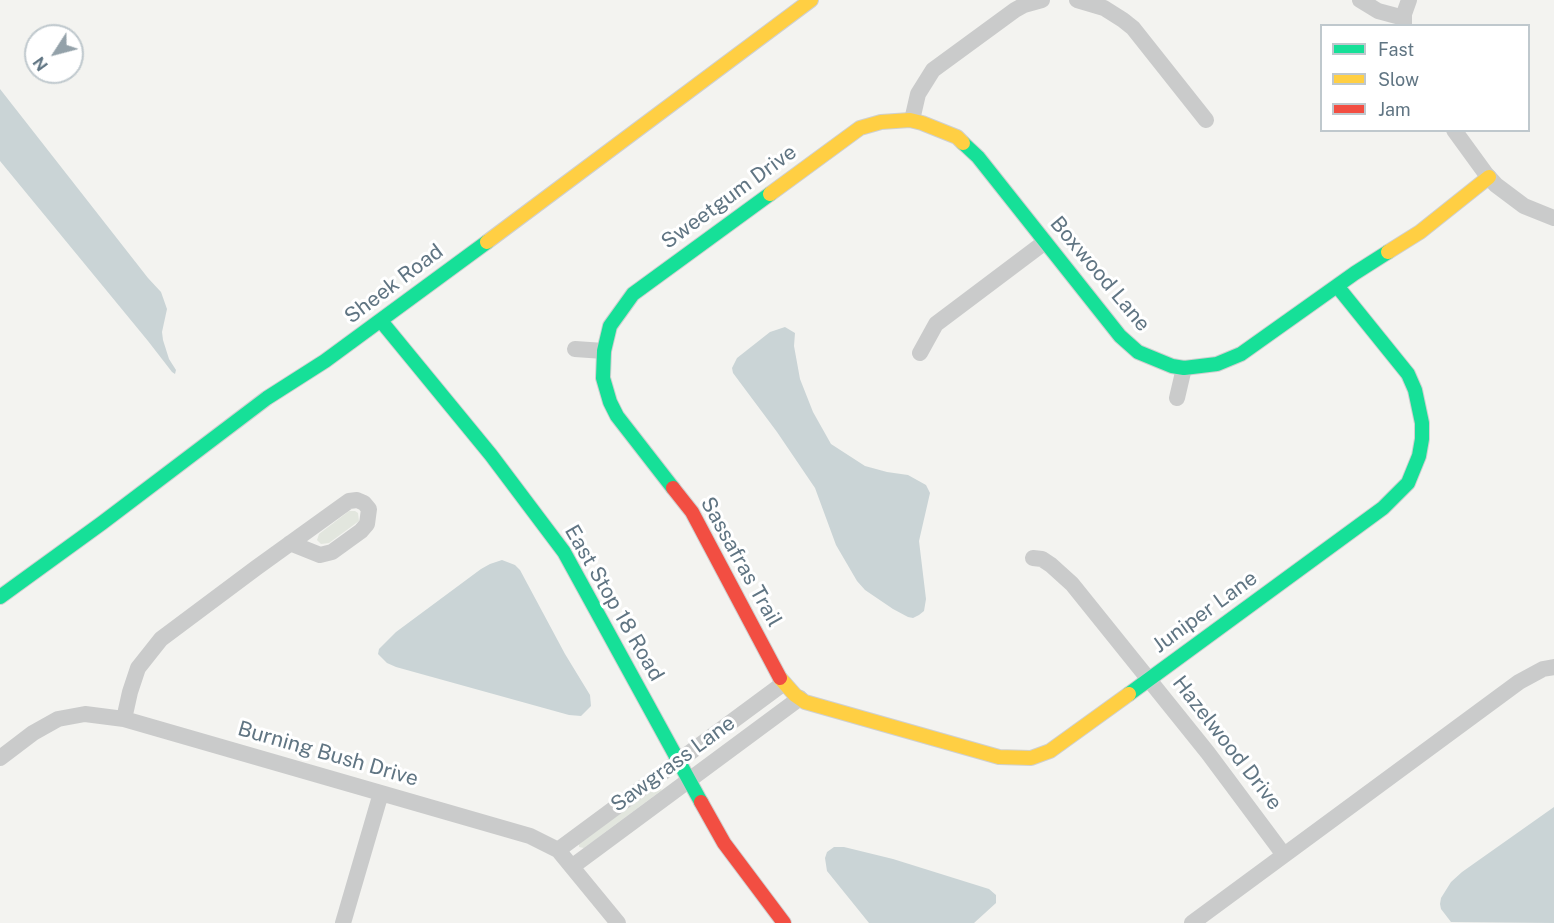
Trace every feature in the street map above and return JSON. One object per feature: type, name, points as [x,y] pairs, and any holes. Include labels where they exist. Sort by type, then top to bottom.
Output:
[{"type":"street","name":"Sheek Road","points":[[0,597],[267,398],[325,361],[381,321],[811,0]]},
{"type":"street","points":[[912,120],[918,94],[933,70],[1015,10],[1042,0]]},
{"type":"street","points":[[1077,0],[1104,8],[1128,24],[1206,120]]},
{"type":"street","points":[[1360,0],[1404,22],[1408,0]]},
{"type":"street","name":"Boxwood Lane","points":[[912,120],[946,132],[968,147],[1112,328],[1125,340],[1149,357],[1184,368],[1217,364],[1241,354],[1337,286],[1420,232],[1489,177]]},
{"type":"street","name":"Sweetgum Drive","points":[[604,351],[613,321],[624,304],[642,287],[860,128],[881,122],[912,120]]},
{"type":"street","points":[[1455,132],[1489,177],[1503,191],[1524,206],[1554,218]]},
{"type":"street","points":[[920,353],[936,324],[1045,242]]},
{"type":"street","name":"Juniper Lane","points":[[800,698],[821,707],[988,754],[1020,759],[1031,758],[1050,751],[1383,508],[1408,483],[1419,456],[1422,439],[1421,414],[1408,374],[1337,286]]},
{"type":"street","name":"East Stop 18 Road","points":[[381,321],[491,455],[564,552],[730,852],[784,923]]},
{"type":"street","points":[[575,349],[604,351]]},
{"type":"street","name":"Sassafras Trail","points":[[604,351],[605,390],[614,409],[627,430],[693,512],[784,683],[800,698]]},
{"type":"street","points":[[1177,399],[1184,368]]},
{"type":"street","points":[[124,719],[138,668],[161,639],[290,543]]},
{"type":"street","name":"Hazelwood Drive","points":[[1034,558],[1042,559],[1061,572],[1208,753],[1284,855]]},
{"type":"street","points":[[1192,923],[1519,682],[1543,669],[1554,667]]},
{"type":"street","name":"Sawgrass Lane","points":[[558,850],[784,683]]},
{"type":"street","name":"Sawgrass Lane","points":[[573,866],[800,698]]},
{"type":"street","name":"Burning Bush Drive","points":[[0,758],[58,719],[85,714],[124,719],[530,836],[558,850],[618,923]]},
{"type":"street","points":[[343,923],[381,793]]},
{"type":"shaded area","points":[[0,89],[161,292],[167,309],[162,332],[163,340],[169,359],[176,370],[175,374],[0,161]]},
{"type":"shaded area","points":[[785,327],[795,333],[794,346],[800,379],[813,412],[831,444],[865,466],[908,475],[926,485],[930,493],[919,541],[926,599],[924,611],[913,618],[893,609],[865,590],[857,581],[836,545],[815,488],[733,373],[732,368],[737,358],[770,332]]},
{"type":"shaded area","points":[[349,511],[358,513],[359,521],[329,543],[321,544],[317,540],[319,534]]},
{"type":"shaded area","points":[[502,560],[515,565],[520,570],[590,695],[591,706],[581,716],[569,715],[396,667],[387,663],[378,654],[379,649],[396,632],[481,569]]},
{"type":"shaded area","points":[[657,786],[662,790],[584,848],[579,847],[579,844]]},
{"type":"shaded area","points":[[1554,807],[1554,923],[1451,922],[1440,904],[1451,882]]},
{"type":"shaded area","points":[[834,847],[844,847],[893,859],[989,889],[996,895],[996,903],[974,923],[869,923],[827,871],[825,858],[827,852]]},
{"type":"traffic: fast","points":[[963,143],[978,157],[1120,336],[1138,352],[1172,366],[1184,368],[1217,364],[1241,354],[1388,252]]},
{"type":"traffic: fast","points":[[673,488],[617,416],[610,402],[603,378],[604,351],[610,326],[633,294],[770,194]]},
{"type":"traffic: fast","points":[[0,597],[267,398],[325,361],[487,242]]},
{"type":"traffic: fast","points":[[1129,694],[1383,508],[1408,483],[1419,456],[1422,439],[1422,423],[1415,390],[1408,374],[1337,286]]},
{"type":"traffic: fast","points":[[381,321],[491,455],[564,552],[701,802]]},
{"type":"traffic: slow","points":[[487,242],[811,0]]},
{"type":"traffic: slow","points":[[770,194],[860,128],[881,122],[910,120],[922,123],[957,137],[963,143]]},
{"type":"traffic: slow","points":[[1388,252],[1420,232],[1489,177]]},
{"type":"traffic: slow","points":[[780,678],[795,695],[805,702],[999,757],[1031,758],[1050,751],[1129,694]]},
{"type":"traffic: jam","points":[[673,488],[692,512],[780,678]]},
{"type":"traffic: jam","points":[[701,802],[724,843],[784,923]]}]
